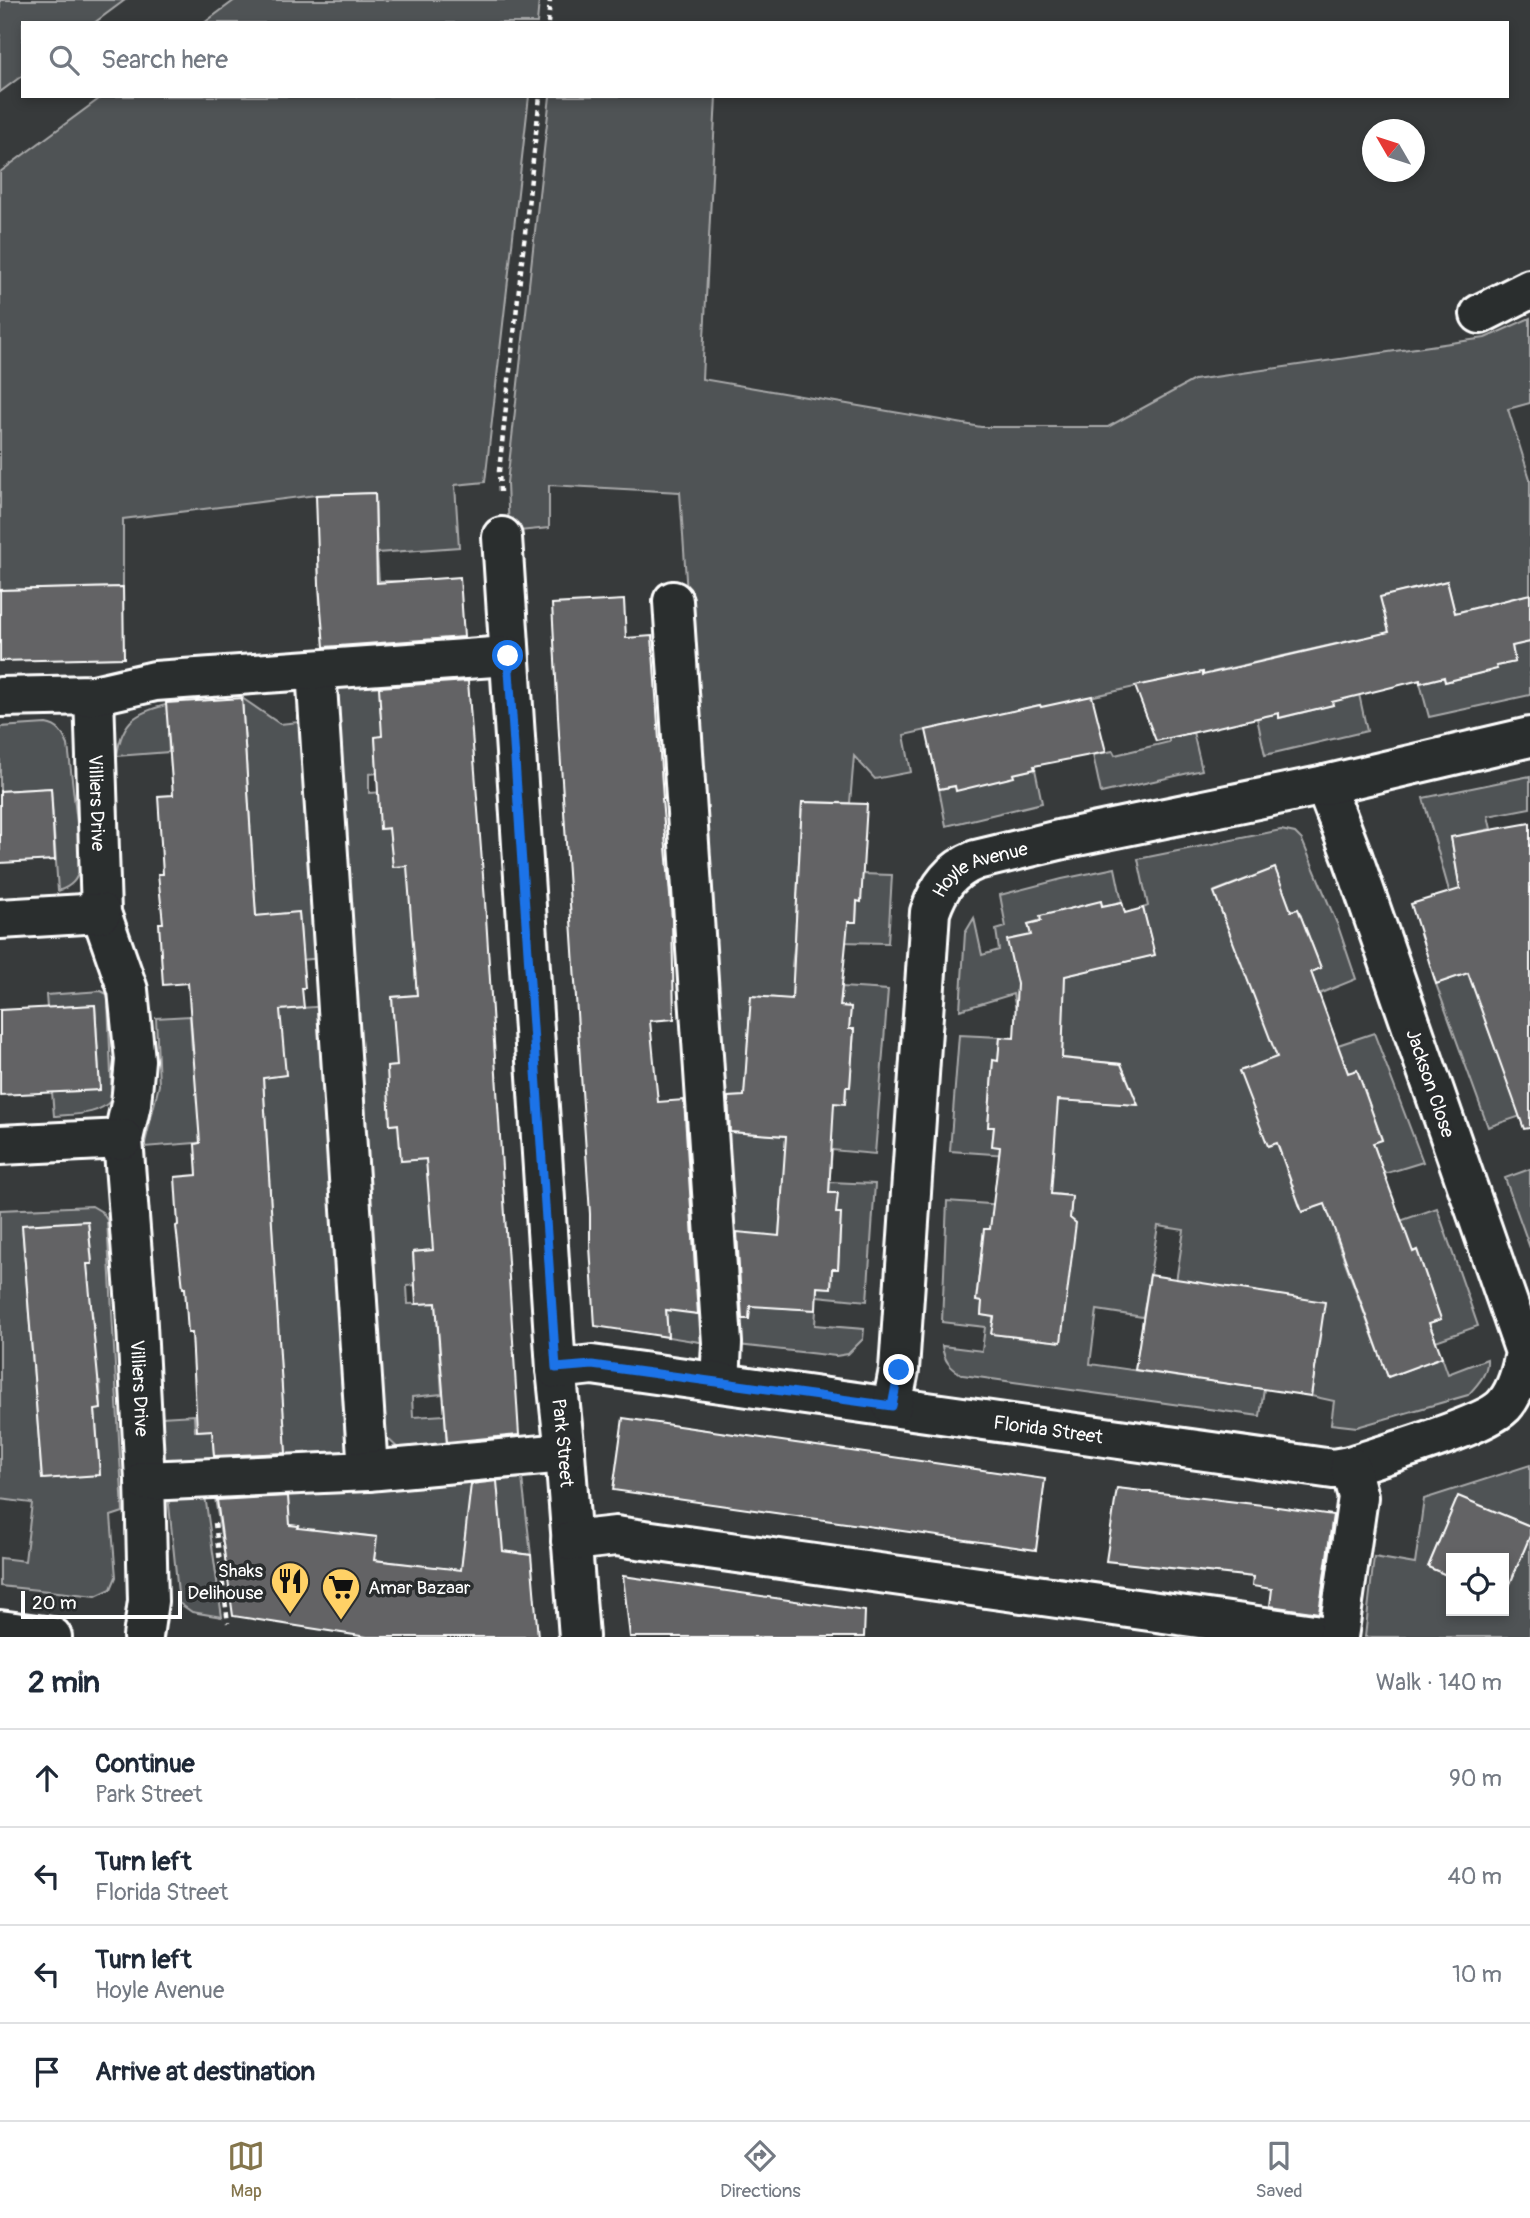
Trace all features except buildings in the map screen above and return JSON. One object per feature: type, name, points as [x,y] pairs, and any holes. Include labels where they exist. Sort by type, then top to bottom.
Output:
[{"type":"street","points":[[1480,314],[1530,289]]},
{"type":"street","name":"Park Street","points":[[502,537],[556,1368],[579,1637]]},
{"type":"street","points":[[673,601],[722,1343],[720,1382]]},
{"type":"street","points":[[0,696],[94,695],[155,681],[508,656]]},
{"type":"street","points":[[316,670],[368,1471]]},
{"type":"street","name":"Villiers Drive","points":[[94,695],[101,913],[128,990],[135,1060],[131,1104],[123,1139],[136,1306],[145,1481],[148,1601],[143,1637]]},
{"type":"street","name":"Hoyle Avenue","points":[[892,1406],[900,1357],[930,912],[944,882],[959,868],[976,860],[1063,839],[1325,785],[1530,737]]},
{"type":"street","name":"Jackson Close","points":[[1325,785],[1353,858],[1525,1352],[1523,1368],[1517,1382]]},
{"type":"street","points":[[0,919],[101,913]]},
{"type":"street","points":[[0,1145],[123,1139]]},
{"type":"street","name":"Florida Street","points":[[556,1368],[592,1365],[1333,1469],[1350,1466],[1483,1420],[1505,1405],[1517,1382]]},
{"type":"street","points":[[145,1481],[368,1471],[565,1453]]},
{"type":"street","points":[[571,1541],[616,1535],[1336,1637],[1358,1497],[1350,1466]]},
{"type":"street","points":[[0,1630],[52,1637]]},
{"type":"path","points":[[548,21],[550,0]]},
{"type":"path","points":[[499,471],[540,98]]},
{"type":"path","points":[[209,1478],[228,1623]]},
{"type":"shaded area","points":[[0,0],[125,0],[97,21],[21,21],[21,76],[0,92]]},
{"type":"shaded area","points":[[235,0],[539,0],[537,21],[207,21]]},
{"type":"shaded area","points":[[100,98],[529,98],[485,482],[455,485],[459,547],[377,553],[379,581],[413,581],[413,598],[320,604],[318,557],[377,552],[375,493],[316,495],[123,519],[123,587],[0,590],[0,172]]},
{"type":"shaded area","points":[[550,98],[716,98],[702,379],[981,427],[1108,427],[1194,380],[1485,338],[1530,318],[1530,403],[1508,409],[1530,479],[1530,608],[1526,595],[1455,613],[1447,581],[1381,597],[1389,632],[1375,636],[1359,694],[1367,731],[1265,755],[1257,718],[1279,713],[1280,718],[1333,705],[1332,702],[1362,638],[1213,672],[1221,711],[1212,713],[1202,672],[1058,704],[1050,749],[1040,705],[904,735],[911,772],[875,779],[854,756],[850,803],[802,802],[792,966],[817,968],[816,986],[793,984],[790,1024],[773,1023],[775,998],[751,996],[747,1053],[787,1056],[747,1133],[799,1137],[834,1103],[845,1103],[846,1087],[850,1086],[854,1030],[849,1029],[851,1007],[840,1006],[842,987],[888,990],[875,1154],[832,1150],[830,1174],[784,1171],[773,1307],[816,1310],[815,1325],[864,1329],[863,1339],[848,1354],[836,1356],[738,1345],[735,1318],[749,1319],[754,1256],[768,1235],[731,1232],[680,492],[549,485],[549,528],[509,532],[507,483]]},
{"type":"shaded area","points":[[1530,642],[1530,695],[1429,717],[1420,683],[1444,677],[1445,682],[1515,662],[1512,646]]},
{"type":"shaded area","points":[[392,683],[393,702],[380,704],[381,719],[396,735],[375,737],[377,757],[398,771],[369,774],[369,793],[402,791],[381,829],[405,827],[392,851],[393,867],[408,866],[417,995],[392,997],[393,1016],[418,1014],[391,1125],[426,1123],[401,1161],[428,1159],[433,1250],[413,1252],[414,1267],[433,1266],[434,1283],[407,1286],[408,1304],[436,1303],[442,1394],[412,1397],[413,1417],[445,1415],[447,1450],[404,1454],[382,1433],[334,686]]},
{"type":"shaded area","points":[[242,698],[280,724],[308,721],[325,958],[257,963],[301,939],[299,912],[256,916]]},
{"type":"shaded area","points":[[176,702],[178,733],[168,734],[169,752],[117,756],[119,743],[128,724],[143,713]]},
{"type":"shaded area","points":[[46,724],[60,731],[68,745],[82,866],[73,882],[58,891],[51,788],[0,791],[0,727]]},
{"type":"shaded area","points":[[1193,732],[1202,770],[1101,793],[1093,755],[1113,751],[1115,755],[1169,742],[1169,738]]},
{"type":"shaded area","points":[[1035,769],[1042,803],[946,826],[939,789],[1013,777],[1013,774]]},
{"type":"shaded area","points":[[1530,776],[1530,808],[1488,816],[1491,829],[1451,837],[1465,918],[1530,907],[1530,957],[1482,976],[1497,1018],[1486,1023],[1521,1116],[1488,1127],[1436,984],[1504,960],[1494,928],[1462,937],[1423,798]]},
{"type":"shaded area","points":[[1281,830],[1295,833],[1302,840],[1338,926],[1356,979],[1319,994],[1311,972],[1321,968],[1298,909],[1291,911],[1275,868],[1215,891],[1324,1009],[1334,1035],[1240,1071],[1301,1135],[1286,1169],[1302,1212],[1387,1181],[1395,1212],[1335,1235],[1388,1377],[1442,1357],[1448,1374],[1487,1359],[1482,1378],[1468,1395],[1357,1427],[1331,1424],[1334,1401],[1311,1396],[1319,1339],[1272,1332],[1278,1295],[1226,1287],[1175,1288],[1184,1230],[1158,1226],[1143,1317],[1097,1310],[1090,1364],[1264,1389],[1260,1416],[963,1375],[951,1367],[944,1356],[942,1346],[982,1351],[985,1327],[942,1322],[947,1201],[1003,1205],[990,1229],[984,1229],[976,1301],[982,1302],[981,1315],[993,1317],[992,1334],[1037,1340],[1046,1269],[1070,1218],[1072,1196],[1004,1189],[1058,1100],[1137,1105],[1121,1064],[1062,1058],[1063,1020],[1016,1010],[1013,994],[960,1010],[965,933],[974,918],[982,955],[999,950],[996,930],[1006,927],[1000,895],[1115,868],[1122,902],[1102,906],[1101,902],[1028,924],[1031,935],[1019,987],[1154,955],[1143,908],[1148,906],[1138,859]]},
{"type":"shaded area","points":[[862,874],[892,875],[888,943],[840,942],[842,922],[856,922],[857,901],[861,901]]},
{"type":"shaded area","points":[[101,991],[107,994],[108,999],[112,1099],[100,1109],[54,1116],[52,1092],[100,1089],[95,1005],[47,1008],[46,995]]},
{"type":"shaded area","points":[[328,1006],[356,1455],[286,1460],[263,1078],[286,1075],[259,1011]]},
{"type":"shaded area","points":[[190,1016],[192,1050],[203,1050],[208,1142],[144,1147],[159,1085],[156,1018]]},
{"type":"shaded area","points":[[1374,1033],[1423,1162],[1384,1174],[1373,1143],[1382,1139],[1357,1071],[1348,1073],[1338,1045]]},
{"type":"shaded area","points":[[959,1035],[1000,1037],[998,1061],[993,1061],[988,1126],[994,1127],[992,1146],[1007,1148],[1007,1155],[950,1151]]},
{"type":"shaded area","points":[[1530,1169],[1530,1248],[1505,1178]]},
{"type":"shaded area","points":[[830,1182],[875,1184],[867,1301],[817,1296],[817,1287],[831,1288],[832,1269],[838,1269],[841,1213],[836,1213],[837,1193],[829,1193]]},
{"type":"shaded area","points":[[92,1206],[102,1212],[107,1220],[123,1512],[111,1516],[116,1577],[111,1589],[96,1596],[0,1586],[0,1558],[25,1561],[32,1503],[0,1499],[0,1210]],"holes":[[[88,1221],[92,1263],[85,1264],[94,1327],[88,1328],[92,1382],[100,1382],[101,1409],[95,1410],[100,1474],[42,1479],[22,1225]]]},
{"type":"shaded area","points":[[1437,1208],[1478,1326],[1436,1341],[1429,1323],[1441,1319],[1417,1250],[1408,1254],[1397,1222]]},
{"type":"shaded area","points":[[702,1279],[706,1343],[668,1337],[666,1305],[690,1281]]},
{"type":"shaded area","points":[[194,1415],[195,1431],[212,1430],[215,1465],[164,1468],[161,1417]]},
{"type":"shaded area","points":[[1530,1465],[1530,1526],[1458,1497],[1428,1567],[1446,1575],[1446,1616],[1509,1616],[1509,1586],[1530,1535],[1530,1637],[1365,1637],[1374,1557],[1415,1564],[1424,1499]]},
{"type":"shaded area","points":[[522,1478],[531,1555],[464,1546],[461,1571],[374,1560],[376,1537],[338,1532],[334,1556],[296,1551],[298,1526],[258,1521],[255,1545],[222,1541],[214,1492],[401,1486]]},
{"type":"shaded area","points":[[168,1495],[205,1495],[222,1617],[192,1612],[179,1603]]},
{"type":"place","name":"Shaks Delihouse","points":[[290,1615]]},
{"type":"place","name":"Amar Bazaar","points":[[341,1621]]},
{"type":"route","points":[[508,656],[556,1368],[592,1365],[892,1406],[899,1370]]}]
